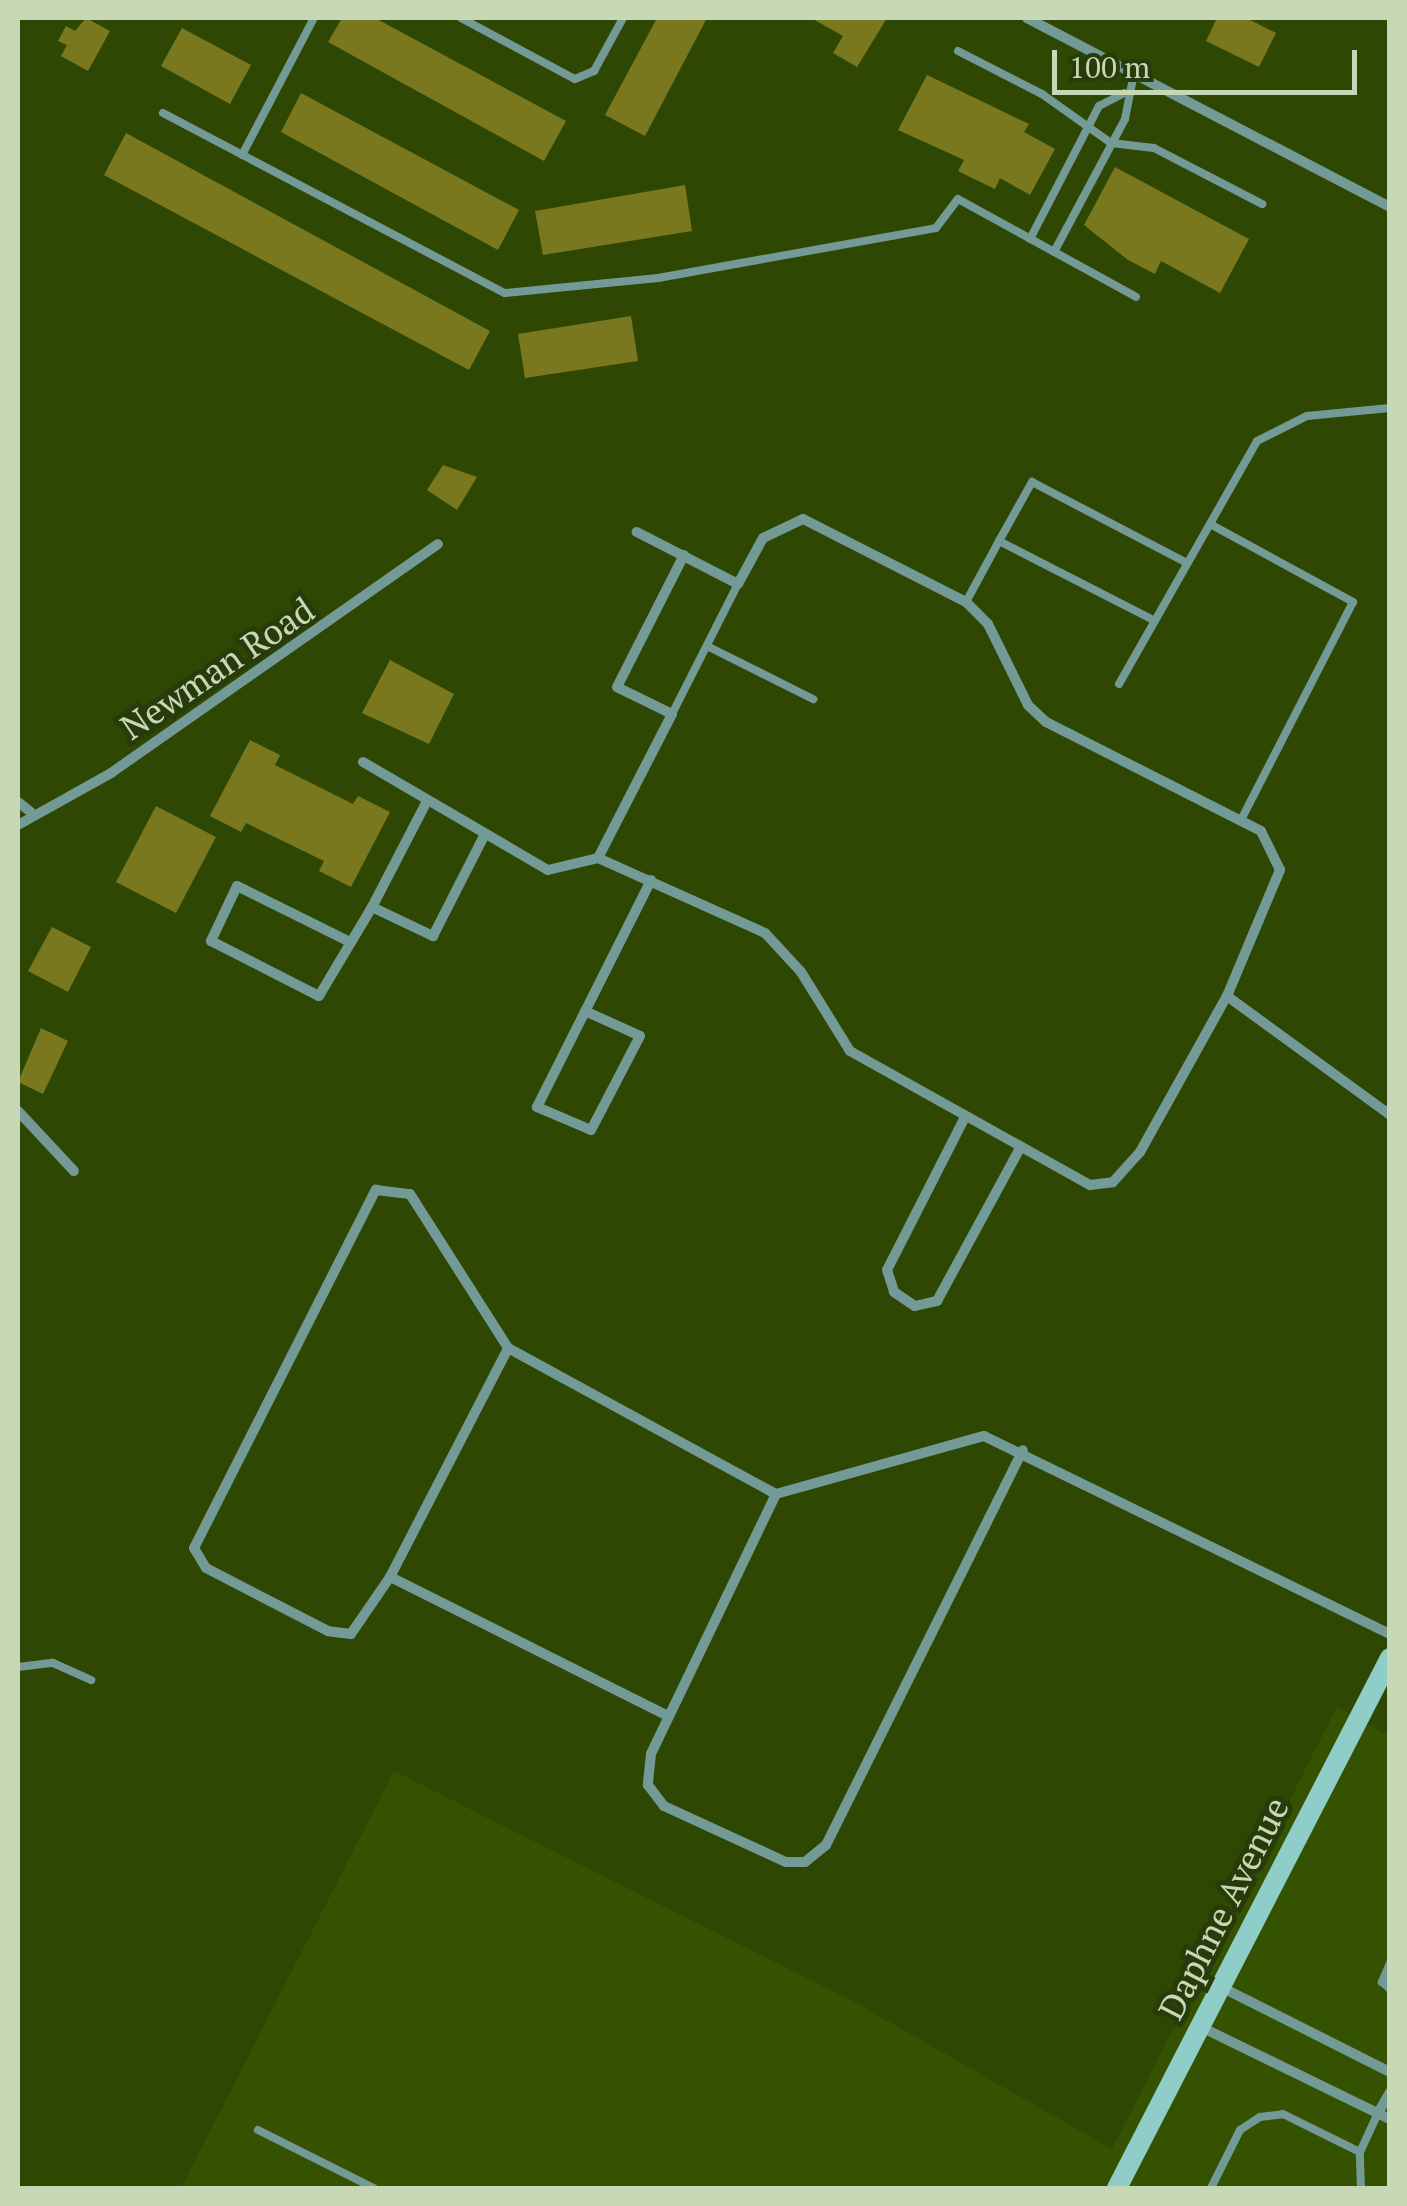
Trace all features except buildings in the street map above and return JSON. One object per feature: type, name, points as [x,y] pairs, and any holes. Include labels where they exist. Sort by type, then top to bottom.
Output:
[{"type":"street","points":[[1026,18],[1390,207]]},
{"type":"street","points":[[362,762],[483,838],[548,870],[598,858],[765,933],[801,972],[850,1051],[964,1120],[1090,1185],[1114,1182],[1140,1152],[1227,996],[1280,870],[1276,849],[1241,820],[1046,722],[966,602],[803,520],[763,538],[738,584],[636,532]]},
{"type":"street","name":"Newman Road","points":[[18,825],[31,812],[111,772],[438,544]]},
{"type":"street","points":[[598,858],[672,714],[617,687],[684,555]]},
{"type":"street","points":[[18,802],[31,812]]},
{"type":"street","points":[[350,942],[237,886],[211,941],[320,996],[372,907],[426,804]]},
{"type":"street","points":[[372,907],[432,936],[483,838]]},
{"type":"street","points":[[586,1010],[640,1036],[591,1130],[537,1106],[651,880]]},
{"type":"street","points":[[1227,996],[1390,1115]]},
{"type":"street","points":[[18,1111],[74,1170]]},
{"type":"street","points":[[964,1120],[888,1270],[894,1292],[915,1306],[937,1301],[1020,1148]]},
{"type":"street","points":[[508,1348],[390,1577],[351,1634],[328,1631],[206,1568],[194,1548],[376,1190],[410,1194],[508,1348],[776,1494],[950,1441],[984,1436],[1023,1450],[1390,1634]]},
{"type":"street","points":[[776,1494],[650,1754],[648,1785],[664,1806],[786,1862],[804,1862],[826,1845],[1023,1450]]},
{"type":"street","points":[[390,1577],[668,1716]]},
{"type":"street","name":"Daphne Avenue","points":[[1117,2188],[1390,1658]]},
{"type":"street","points":[[1220,1986],[1390,2072]]},
{"type":"street","points":[[1198,2026],[1384,2116],[1390,2092]]},
{"type":"lane","points":[[242,155],[314,18]]},
{"type":"lane","points":[[461,18],[575,79],[594,70],[623,18]]},
{"type":"lane","points":[[958,51],[1042,94],[1086,130],[1111,144],[1154,148],[1262,204]]},
{"type":"lane","points":[[1054,252],[1125,120],[1124,93],[1134,74]]},
{"type":"lane","points":[[1030,239],[1099,106],[1124,93]]},
{"type":"lane","points":[[162,113],[506,293],[658,278],[936,228],[958,200],[1136,296]]},
{"type":"lane","points":[[1120,684],[1257,442],[1280,424],[1390,408]]},
{"type":"lane","points":[[966,602],[1032,482],[1188,563]]},
{"type":"lane","points":[[1210,524],[1353,602],[1241,820]]},
{"type":"lane","points":[[999,541],[1155,621]]},
{"type":"lane","points":[[672,714],[738,584]]},
{"type":"lane","points":[[707,646],[813,700]]},
{"type":"lane","points":[[18,1667],[53,1663],[91,1680]]},
{"type":"lane","points":[[1390,1963],[1382,1982],[1390,1989]]},
{"type":"lane","points":[[1212,2188],[1240,2130],[1260,2116],[1284,2114],[1360,2152]]},
{"type":"lane","points":[[1360,2188],[1360,2152],[1384,2116]]},
{"type":"lane","points":[[258,2130],[374,2188]]},
{"type":"shaded area","points":[[1337,1707],[1389,1736],[1389,2188],[181,2188],[394,1771],[856,2003],[1112,2149]]}]
